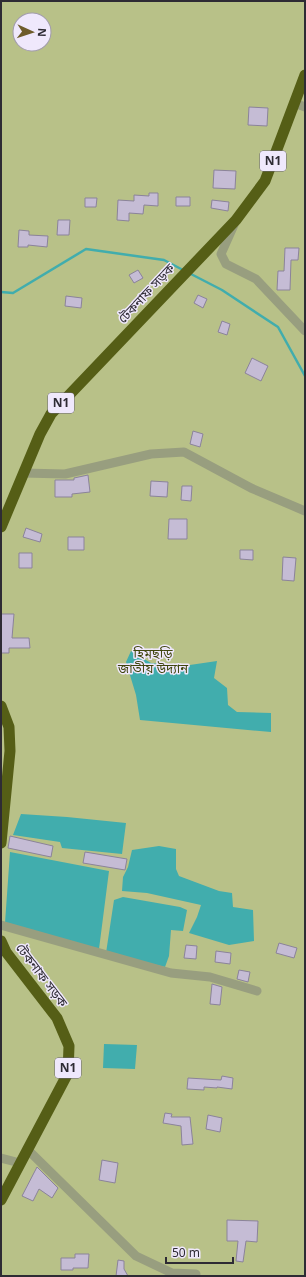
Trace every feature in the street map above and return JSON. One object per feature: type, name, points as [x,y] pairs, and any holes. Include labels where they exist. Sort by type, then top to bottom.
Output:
[{"type":"highway","name":"টেকনাফ সড়ক","points":[[1,527],[40,434],[51,414],[236,220],[265,181],[300,105],[305,75]]},
{"type":"highway","points":[[1,706],[9,727],[10,751],[1,843]]},
{"type":"highway","name":"টেকনাফ সড়ক","points":[[1,941],[6,952],[57,1018],[69,1046],[68,1073],[1,1200]]},
{"type":"street","points":[[236,220],[221,254],[226,264],[256,279],[305,331]]},
{"type":"street","points":[[23,473],[65,474],[151,454],[184,452],[251,488],[305,511]]},
{"type":"street","points":[[1,925],[171,974],[210,977],[257,991]]},
{"type":"street","points":[[27,1149],[136,1256],[171,1274],[196,1274]]},
{"type":"street","points":[[1,1158],[20,1163]]},
{"type":"green space","name":"হিমছড়ি জাতীয় উদ্যান","points":[[1,1],[305,1],[305,1276],[1,1276]]},
{"type":"shaded area","points":[[131,651],[151,663],[183,666],[217,661],[214,678],[227,688],[228,705],[237,712],[271,713],[271,732],[140,720],[136,695],[126,662]]},
{"type":"shaded area","points":[[21,814],[126,823],[122,854],[62,848],[60,842],[13,835]]},
{"type":"shaded area","points":[[159,846],[176,849],[176,869],[179,876],[219,891],[232,893],[233,907],[253,910],[254,941],[229,945],[189,933],[201,905],[147,893],[122,891],[123,877],[128,867],[132,850]]},
{"type":"shaded area","points":[[10,852],[109,871],[99,949],[5,923]]},
{"type":"shaded area","points":[[123,897],[180,907],[187,910],[183,931],[171,930],[169,956],[165,967],[106,953],[114,900]]},
{"type":"shaded area","points":[[104,1044],[137,1045],[135,1069],[103,1068]]},
{"type":"building","points":[[249,107],[268,108],[267,126],[248,125]]},
{"type":"building","points":[[214,170],[236,171],[235,189],[213,188]]},
{"type":"building","points":[[149,193],[158,193],[158,206],[144,205],[143,214],[129,213],[129,221],[117,220],[118,200],[134,201],[134,195],[149,196]]},
{"type":"building","points":[[176,197],[190,197],[190,206],[176,206]]},
{"type":"building","points":[[85,198],[97,198],[96,207],[85,207]]},
{"type":"building","points":[[212,200],[229,202],[228,211],[211,208]]},
{"type":"building","points":[[58,220],[70,220],[69,235],[57,235]]},
{"type":"building","points":[[19,230],[29,231],[29,235],[48,236],[47,247],[28,245],[28,247],[18,247]]},
{"type":"building","points":[[285,248],[299,248],[298,260],[291,260],[290,290],[277,290],[278,271],[284,271]]},
{"type":"building","points":[[138,270],[143,278],[134,283],[129,275]]},
{"type":"building","points":[[198,295],[207,299],[203,308],[194,303]]},
{"type":"building","points":[[66,296],[82,298],[81,308],[65,306]]},
{"type":"building","points":[[222,321],[230,324],[227,335],[218,332]]},
{"type":"building","points":[[252,358],[268,366],[261,381],[245,373]]},
{"type":"building","points":[[193,431],[203,434],[200,447],[190,444]]},
{"type":"building","points":[[88,475],[90,492],[72,494],[72,497],[55,497],[55,480],[74,480],[74,478]]},
{"type":"building","points":[[151,481],[168,482],[167,497],[150,496]]},
{"type":"building","points":[[182,486],[192,486],[191,501],[181,500]]},
{"type":"building","points":[[169,519],[187,519],[187,539],[168,539]]},
{"type":"building","points":[[26,528],[42,534],[40,542],[23,537]]},
{"type":"building","points":[[68,537],[84,537],[84,550],[68,550]]},
{"type":"building","points":[[240,550],[253,550],[253,560],[240,559]]},
{"type":"building","points":[[19,553],[32,553],[32,568],[19,568]]},
{"type":"building","points":[[283,557],[296,558],[294,581],[282,580]]},
{"type":"building","points":[[1,614],[14,614],[12,638],[29,638],[30,648],[9,648],[9,653],[1,653]]},
{"type":"building","points":[[10,836],[53,846],[51,857],[8,848]]},
{"type":"building","points":[[85,852],[127,859],[125,870],[83,863]]},
{"type":"building","points":[[279,943],[297,948],[294,958],[276,953]]},
{"type":"building","points":[[186,945],[197,946],[196,959],[184,958]]},
{"type":"building","points":[[216,951],[231,953],[230,964],[215,962]]},
{"type":"building","points":[[239,970],[250,972],[248,982],[237,979]]},
{"type":"building","points":[[212,984],[222,987],[220,1005],[210,1004]]},
{"type":"building","points":[[222,1076],[233,1078],[232,1089],[204,1087],[204,1090],[187,1089],[188,1078],[221,1080]]},
{"type":"building","points":[[165,1113],[172,1114],[171,1117],[190,1117],[193,1144],[182,1145],[181,1126],[163,1123]]},
{"type":"building","points":[[208,1115],[222,1118],[220,1132],[206,1129]]},
{"type":"building","points":[[102,1160],[118,1163],[115,1183],[99,1180]]},
{"type":"building","points":[[37,1167],[58,1188],[52,1198],[39,1189],[33,1201],[22,1196]]},
{"type":"building","points":[[227,1220],[258,1221],[257,1242],[246,1241],[243,1262],[236,1261],[238,1241],[227,1241]]},
{"type":"building","points":[[75,1254],[89,1254],[88,1268],[61,1270],[61,1258],[75,1258]]},
{"type":"building","points":[[118,1260],[124,1261],[124,1269],[128,1276],[116,1276]]},
{"type":"waterway","points":[[1,292],[13,293],[86,249],[164,260],[183,270]]},
{"type":"waterway","points":[[189,273],[222,290],[278,327],[305,376]]}]
